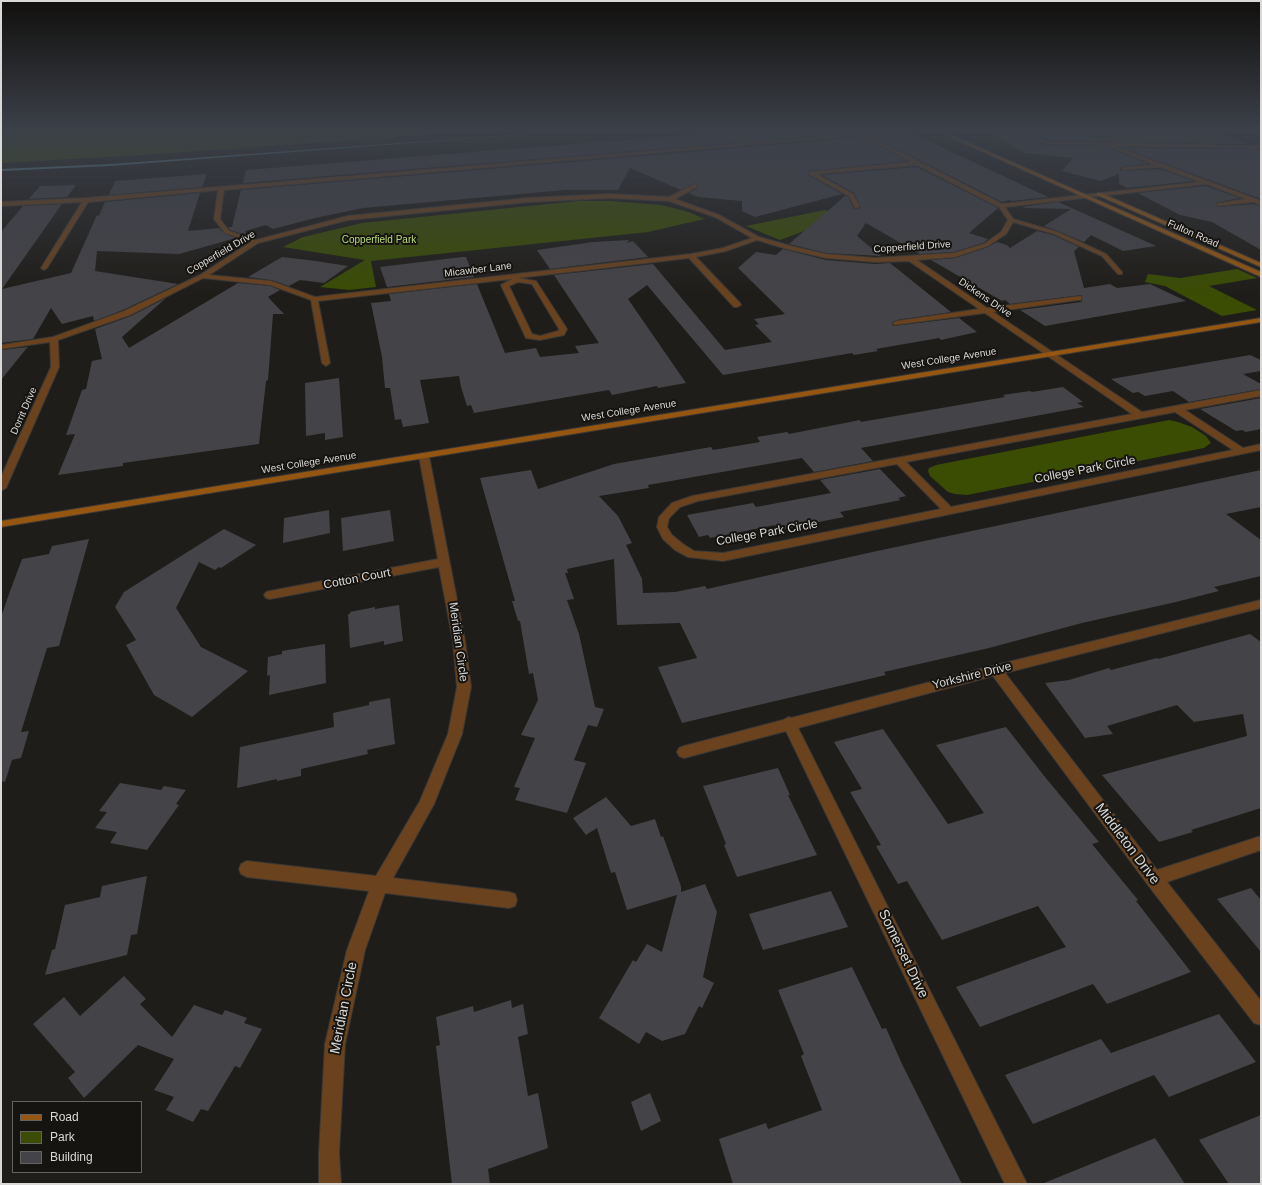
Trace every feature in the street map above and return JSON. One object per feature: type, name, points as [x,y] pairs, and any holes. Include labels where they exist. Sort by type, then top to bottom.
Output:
[{"type":"main road","name":"Fulton Road","points":[[1063,187],[1261,275]]},
{"type":"main road","name":"Fulton Road","points":[[1086,188],[1261,265]]},
{"type":"main road","name":"West College Avenue","points":[[1,524],[1261,320]]},
{"type":"street","points":[[1,204],[86,200],[241,187]]},
{"type":"street","points":[[670,199],[692,187]]},
{"type":"street","points":[[837,187],[851,195],[857,207]]},
{"type":"street","points":[[965,187],[1001,206],[1011,220],[1056,233],[1104,255],[1120,273]]},
{"type":"street","points":[[1001,206],[1163,187]]},
{"type":"street","points":[[1221,187],[1258,201]]},
{"type":"street","points":[[221,189],[217,219],[227,232],[256,242]]},
{"type":"street","name":"Copperfield Drive","points":[[1,347],[54,339],[127,313],[202,276],[256,242],[348,218],[528,200],[608,196],[670,199],[717,216],[757,238],[789,248],[826,256],[874,260],[910,259],[955,255],[986,245],[1004,233],[1011,220]]},
{"type":"street","points":[[44,268],[86,200]]},
{"type":"street","points":[[1219,205],[1258,201]]},
{"type":"street","name":"Micawber Lane","points":[[202,276],[271,283],[314,299],[515,278],[691,256],[724,250],[757,238]]},
{"type":"street","points":[[691,256],[737,304]]},
{"type":"street","name":"Dickens Drive","points":[[910,259],[1050,354]]},
{"type":"street","points":[[515,278],[534,282],[562,329],[561,333],[540,338],[529,336],[505,285],[515,278]]},
{"type":"street","points":[[897,323],[1078,298]]},
{"type":"street","points":[[314,299],[326,363]]},
{"type":"street","name":"Dorrit Drive","points":[[1,488],[55,367],[54,339]]},
{"type":"street","points":[[1050,354],[1141,416]]},
{"type":"street","name":"College Park Circle","points":[[1261,393],[696,498],[676,505],[664,517],[662,527],[667,537],[679,547],[692,554],[723,557],[1261,447]]},
{"type":"street","points":[[1177,409],[1242,451]]},
{"type":"street","name":"Meridian Circle","points":[[330,1184],[329,1153],[335,1044],[356,950],[380,885],[426,804],[455,734],[464,688],[459,641],[424,456]]},
{"type":"street","points":[[899,460],[949,511]]},
{"type":"street","name":"Cotton Court","points":[[270,595],[444,562]]},
{"type":"street","name":"Yorkshire Drive","points":[[684,752],[789,723],[1261,604]]},
{"type":"street","name":"Middleton Drive","points":[[996,670],[1154,879],[1261,1016]]},
{"type":"street","name":"Somerset Drive","points":[[789,723],[1016,1184]]},
{"type":"street","points":[[1154,879],[1261,843]]},
{"type":"street","points":[[247,869],[509,900]]},
{"type":"green space","name":"Copperfield Park","points":[[578,201],[610,201],[661,205],[689,212],[704,219],[648,232],[371,261],[376,287],[349,290],[320,287],[365,260],[283,247],[303,237],[362,223]]},
{"type":"green space","points":[[825,210],[844,216],[780,240],[746,226]]},
{"type":"green space","points":[[1237,269],[1257,278],[1209,286],[1257,310],[1222,316],[1165,286],[1145,282],[1148,274],[1180,278]]},
{"type":"green space","points":[[1169,420],[1192,427],[1206,436],[1211,443],[1204,448],[967,495],[948,492],[930,476],[928,471],[929,468],[936,465]]},
{"type":"building","points":[[39,187],[74,187],[67,197],[29,199]]},
{"type":"building","points":[[112,187],[199,187],[109,195]]},
{"type":"building","points":[[273,187],[619,187],[618,190],[565,190],[363,208],[273,229],[266,225],[245,231],[246,235],[230,230],[228,227],[232,227],[241,190]]},
{"type":"building","points":[[675,187],[687,187],[681,190]]},
{"type":"building","points":[[830,187],[842,194],[755,217],[742,211],[742,201],[698,197],[689,193],[698,188]]},
{"type":"building","points":[[844,187],[957,187],[998,208],[969,233],[988,239],[983,243],[954,252],[920,254],[866,223],[857,236],[881,256],[826,253],[789,244],[845,196],[848,197],[854,209],[861,208],[854,193]]},
{"type":"building","points":[[973,187],[1027,187],[1048,197],[1012,201],[1009,200],[1002,202]]},
{"type":"building","points":[[1193,187],[1210,187],[1240,198],[1218,202],[1216,207],[1253,204],[1261,206],[1261,250],[1212,222],[1180,215],[1138,193]]},
{"type":"building","points":[[1229,187],[1261,187],[1261,199]]},
{"type":"building","points":[[200,193],[188,231],[219,228],[225,234],[236,238],[179,254],[97,251],[95,271],[178,284],[123,310],[94,321],[93,316],[62,324],[51,308],[33,339],[1,343],[1,232],[23,206],[62,204],[2,289],[71,273],[97,215],[99,216],[105,202]]},
{"type":"building","points":[[1058,202],[1156,246],[1123,251],[1091,235],[1084,242],[1044,226],[1071,209],[1022,207]]},
{"type":"building","points":[[1037,231],[1053,235],[1079,247],[1074,251],[1084,288],[1110,284],[1117,288],[1150,284],[1186,301],[1045,326],[1020,310],[1081,302],[1082,295],[1010,304],[1005,300],[1002,301],[931,260],[955,258],[988,247],[997,242],[1007,245],[1010,248]]},
{"type":"building","points":[[629,240],[627,243],[633,241],[648,257],[550,269],[537,250],[593,242]]},
{"type":"building","points":[[783,249],[826,260],[875,264],[890,263],[951,312],[897,320],[892,323],[893,326],[959,318],[977,332],[941,340],[939,338],[876,349],[878,351],[854,355],[852,353],[723,375],[647,285],[628,299],[686,383],[658,388],[657,386],[612,395],[609,390],[474,413],[471,405],[467,406],[459,376],[420,380],[429,423],[403,427],[401,419],[395,420],[390,388],[385,388],[382,357],[371,303],[391,301],[389,294],[477,284],[505,353],[536,348],[540,357],[579,353],[575,346],[599,343],[554,275],[653,264],[725,350],[772,342],[755,325],[759,324],[754,319],[785,314],[738,268],[756,252],[776,255]]},
{"type":"building","points":[[282,257],[348,266],[324,283],[300,280],[289,286],[271,280],[248,277]]},
{"type":"building","points":[[466,257],[474,277],[387,287],[380,267]]},
{"type":"building","points":[[238,283],[270,286],[280,290],[268,297],[284,314],[273,314],[268,380],[266,381],[259,444],[123,463],[123,466],[58,475],[75,434],[66,435],[82,390],[86,389],[92,361],[102,359],[95,329],[131,316],[166,298],[122,337],[129,348]]},
{"type":"building","points":[[28,347],[26,349],[1,380],[1,350]]},
{"type":"building","points":[[1250,355],[1261,360],[1261,371],[1243,374],[1261,384],[1261,389],[1189,402],[1173,391],[1145,396],[1138,392],[1133,393],[1111,379]]},
{"type":"building","points":[[339,378],[343,437],[325,440],[325,433],[306,436],[305,383]]},
{"type":"building","points":[[1063,387],[1083,402],[1077,403],[1084,407],[861,448],[873,461],[814,472],[802,458],[648,485],[649,488],[599,496],[618,516],[632,543],[626,545],[642,579],[643,593],[675,592],[705,586],[707,589],[877,551],[1261,470],[1261,507],[1226,514],[1261,540],[1261,576],[1214,587],[1219,591],[1176,602],[1082,623],[989,648],[884,672],[886,675],[682,723],[658,667],[697,658],[680,623],[617,625],[614,559],[567,569],[568,573],[565,573],[574,599],[567,600],[579,634],[595,707],[604,709],[597,727],[588,725],[574,760],[586,763],[567,813],[515,800],[520,788],[514,787],[535,738],[521,735],[538,700],[533,673],[529,674],[520,621],[518,621],[512,601],[515,601],[480,478],[531,470],[538,489],[614,464],[711,447],[713,450],[760,442],[757,437],[787,432],[789,434],[860,420],[861,422],[1005,397],[1003,395]]},
{"type":"building","points":[[1261,398],[1261,429],[1246,432],[1242,430],[1236,431],[1200,409]]},
{"type":"building","points":[[880,469],[906,496],[898,498],[901,500],[840,512],[844,517],[779,530],[775,525],[710,538],[708,535],[699,537],[687,515],[753,503],[756,507],[831,493],[820,480]]},
{"type":"building","points":[[329,510],[330,533],[283,543],[284,518]]},
{"type":"building","points":[[390,510],[394,541],[343,551],[341,518]]},
{"type":"building","points":[[224,529],[256,545],[221,568],[219,567],[215,570],[199,562],[176,608],[201,647],[248,671],[192,717],[154,695],[126,645],[136,640],[115,607],[124,592]]},
{"type":"building","points":[[89,539],[59,646],[47,648],[21,732],[29,731],[21,758],[12,760],[5,782],[1,781],[1,617],[9,594],[22,559],[49,554],[52,546]]},
{"type":"building","points":[[399,605],[403,641],[384,645],[384,641],[350,648],[348,614],[350,614],[350,612],[375,607],[375,609]]},
{"type":"building","points":[[1250,634],[1261,642],[1261,808],[1191,830],[1193,832],[1159,842],[1102,775],[1247,736],[1243,714],[1194,722],[1177,705],[1107,726],[1113,734],[1085,738],[1045,683],[1069,680],[1109,668],[1111,670],[1157,658],[1158,659]]},
{"type":"building","points":[[325,644],[326,683],[269,695],[270,675],[267,676],[268,657],[282,654],[282,651]]},
{"type":"building","points":[[390,698],[395,744],[367,750],[368,754],[301,769],[301,776],[277,781],[277,779],[237,788],[240,747],[334,727],[333,713],[369,705],[369,702]]},
{"type":"building","points":[[1006,727],[1099,842],[1092,844],[1138,900],[1136,901],[1191,972],[1107,1004],[1093,984],[980,1027],[956,987],[1066,947],[1038,906],[942,940],[907,881],[898,884],[876,846],[881,845],[850,792],[862,789],[834,742],[883,729],[948,824],[984,813],[936,745]]},
{"type":"building","points":[[778,768],[790,795],[788,795],[817,855],[737,877],[724,845],[726,844],[703,786]]},
{"type":"building","points":[[120,783],[161,790],[164,786],[186,790],[176,804],[179,805],[147,850],[110,843],[117,832],[95,828],[107,812],[99,811]]},
{"type":"building","points":[[606,797],[631,826],[655,819],[661,837],[663,836],[681,886],[681,892],[705,884],[717,912],[703,977],[714,983],[702,1008],[699,1006],[685,1034],[662,1041],[646,1032],[639,1044],[599,1018],[633,960],[636,962],[647,944],[662,952],[677,895],[627,910],[615,872],[611,873],[597,828],[586,835],[573,818]]},
{"type":"building","points":[[147,876],[137,934],[131,935],[127,955],[45,975],[52,950],[55,949],[65,905],[100,897],[102,886]]},
{"type":"building","points":[[1251,888],[1261,900],[1261,952],[1217,899]]},
{"type":"building","points":[[831,891],[848,927],[763,950],[749,914]]},
{"type":"building","points":[[852,967],[882,1029],[886,1028],[902,1064],[962,1184],[733,1184],[719,1139],[766,1123],[768,1129],[822,1110],[801,1056],[804,1054],[778,990]]},
{"type":"building","points":[[124,976],[146,999],[140,1004],[172,1037],[194,1005],[222,1015],[225,1010],[247,1018],[244,1023],[262,1029],[240,1068],[235,1066],[208,1111],[201,1109],[193,1122],[166,1110],[174,1097],[154,1090],[174,1059],[138,1045],[84,1098],[68,1078],[75,1072],[33,1024],[64,997],[80,1016]]},
{"type":"building","points":[[511,1000],[512,1008],[523,1004],[528,1034],[518,1037],[528,1096],[538,1093],[548,1148],[488,1169],[490,1184],[452,1184],[436,1046],[440,1045],[436,1017],[473,1006],[474,1012]]},
{"type":"building","points":[[1219,1014],[1256,1062],[1169,1097],[1154,1075],[1033,1124],[1005,1075],[1101,1039],[1111,1053]]},
{"type":"building","points":[[650,1093],[661,1121],[641,1131],[631,1102]]},
{"type":"building","points":[[1261,1115],[1261,1184],[1229,1184],[1199,1140]]},
{"type":"building","points":[[1155,1138],[1185,1184],[1044,1184],[1044,1183]]}]
